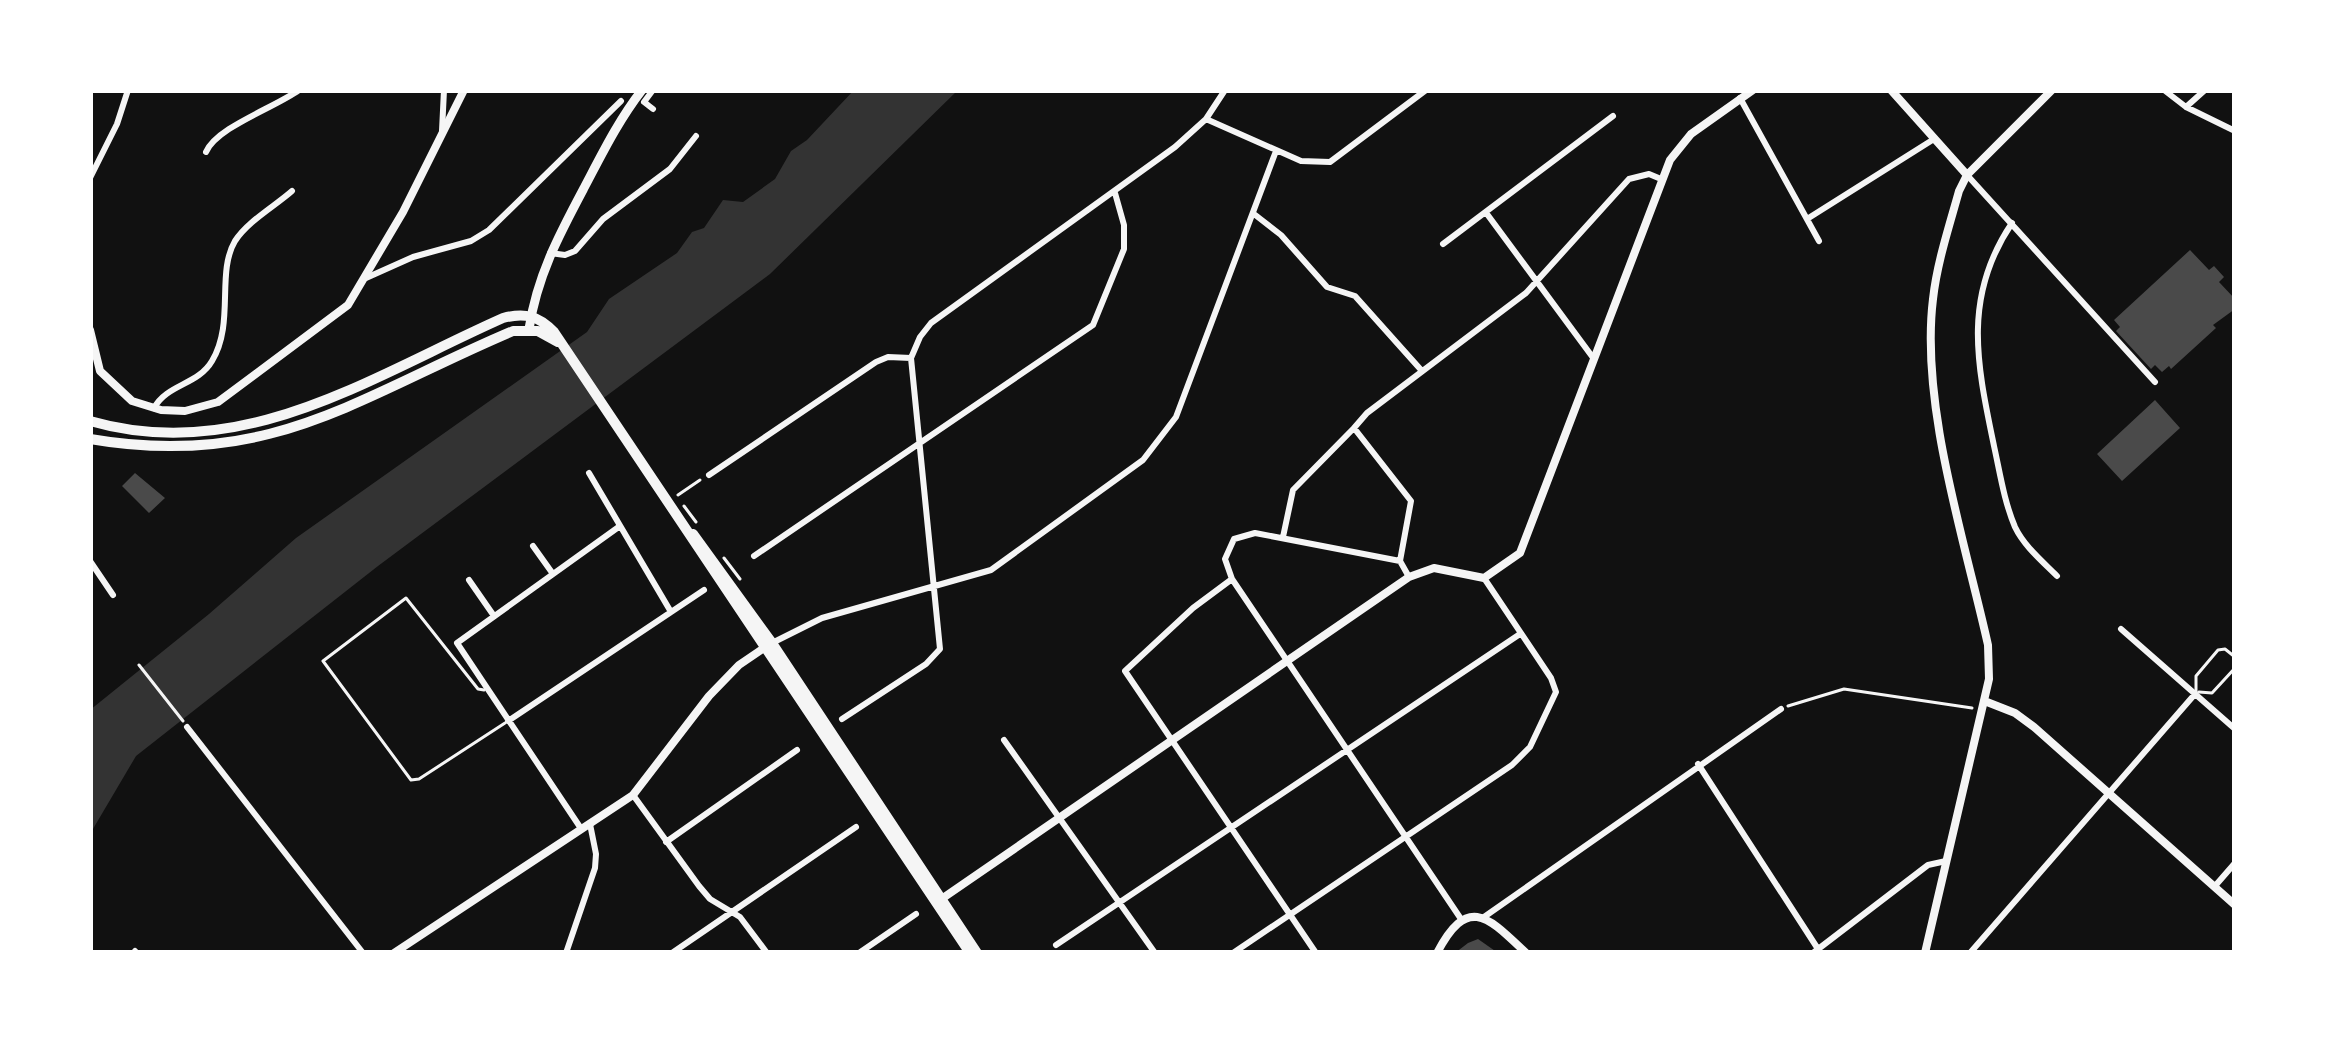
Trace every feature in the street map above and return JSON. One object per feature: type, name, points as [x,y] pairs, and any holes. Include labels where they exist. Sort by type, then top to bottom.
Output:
[{"type":"main road","points":[[90,439],[190,446],[285,431],[341,412],[530,322],[549,253],[624,105],[642,90]]},
{"type":"main road","points":[[90,421],[164,433],[262,423],[344,394],[503,318],[546,324],[974,953]]},
{"type":"street","points":[[90,178],[128,90]]},
{"type":"street","points":[[206,152],[214,137],[299,90]]},
{"type":"street","points":[[443,90],[444,134]]},
{"type":"street","points":[[90,330],[93,354],[105,379],[132,401],[154,408],[194,410],[218,402],[340,313],[366,278],[464,90]]},
{"type":"street","points":[[366,278],[412,257],[471,241],[489,230],[624,105],[616,90]]},
{"type":"street","points":[[653,90],[644,102],[653,109]]},
{"type":"street","points":[[842,719],[936,656],[940,640],[910,358],[920,337],[932,323],[1115,193],[1206,119],[1225,90]]},
{"type":"street","points":[[1206,119],[1301,161],[1330,162],[1426,90]]},
{"type":"street","points":[[939,900],[1409,578],[1434,568],[1484,578],[1520,554],[1661,178],[1691,134],[1753,90]]},
{"type":"street","points":[[1925,953],[1985,706],[1988,645],[1940,423],[1931,355],[1933,300],[1943,249],[1967,175],[2052,90]]},
{"type":"street","points":[[2164,90],[2186,107],[2235,131]]},
{"type":"street","points":[[2186,107],[2205,90]]},
{"type":"street","points":[[1898,92],[1934,139],[2155,382]]},
{"type":"street","points":[[1740,98],[1819,241]]},
{"type":"street","points":[[1443,244],[1613,116]]},
{"type":"street","points":[[549,253],[575,251],[603,219],[670,169],[696,136]]},
{"type":"street","points":[[1807,219],[1934,139]]},
{"type":"street","points":[[394,953],[633,794],[739,665],[822,618],[969,578],[1009,560],[1143,460],[1176,417],[1276,151]]},
{"type":"street","points":[[1283,537],[1293,490],[1354,428],[1537,282],[1629,179],[1637,174],[1661,178]]},
{"type":"street","points":[[154,408],[166,393],[198,376],[214,359],[224,327],[227,267],[236,240],[292,190]]},
{"type":"street","points":[[754,556],[1093,325],[1124,249],[1124,225],[1115,193]]},
{"type":"street","points":[[1254,214],[1281,235],[1327,287],[1355,296],[1422,371]]},
{"type":"street","points":[[1487,214],[1594,359]]},
{"type":"street","points":[[2012,223],[1992,253],[1981,294],[1977,347],[2004,493],[2016,528],[2057,576]]},
{"type":"street","points":[[709,475],[876,362],[910,358]]},
{"type":"street","points":[[1354,428],[1411,501],[1400,561],[1409,578]]},
{"type":"street","points":[[589,473],[670,612]]},
{"type":"street","points":[[566,953],[596,854],[584,825],[507,722],[457,644],[620,526]]},
{"type":"street","points":[[1400,561],[1255,533],[1234,539],[1225,559],[1232,579],[1461,919]]},
{"type":"street","points":[[533,546],[556,572]]},
{"type":"street","points":[[90,561],[112,596]]},
{"type":"street","points":[[1233,953],[1522,757],[1556,692],[1484,578]]},
{"type":"street","points":[[1232,579],[1125,671],[1316,953]]},
{"type":"street","points":[[469,580],[494,616]]},
{"type":"street","points":[[507,722],[704,590]]},
{"type":"street","points":[[2121,629],[2235,729]]},
{"type":"street","points":[[1056,946],[1520,634]]},
{"type":"street","points":[[1970,953],[2196,693]]},
{"type":"street","points":[[1985,706],[2015,713],[2235,905]]},
{"type":"street","points":[[1437,953],[1461,919],[1484,917],[1780,709]]},
{"type":"street","points":[[188,727],[363,953]]},
{"type":"street","points":[[1004,740],[1155,953]]},
{"type":"street","points":[[666,842],[797,750]]},
{"type":"street","points":[[1698,764],[1815,951],[1928,865],[1947,861]]},
{"type":"street","points":[[633,794],[710,898],[747,924],[767,953]]},
{"type":"street","points":[[672,953],[856,827]]},
{"type":"street","points":[[2215,886],[2235,863]]},
{"type":"street","points":[[859,953],[916,914]]},
{"type":"street","points":[[1484,917],[1526,953]]},
{"type":"lane","points":[[485,690],[478,689],[406,598],[323,661],[411,780],[507,722]]},
{"type":"lane","points":[[2235,658],[2218,650],[2196,676],[2196,693],[2212,693],[2235,668]]},
{"type":"path","points":[[676,496],[709,475]]},
{"type":"path","points":[[139,664],[188,727]]},
{"type":"path","points":[[1780,709],[1844,689],[1985,706]]},
{"type":"shaded area","points":[[854,90],[958,90],[770,274],[378,566],[136,756],[90,834],[90,710],[296,538],[587,332],[609,299],[677,253],[692,232],[704,228],[723,200],[743,202],[775,179],[791,151]]},
{"type":"building","points":[[2190,250],[2209,270],[2214,266],[2224,277],[2219,282],[2235,299],[2235,309],[2171,369],[2162,372],[2155,365],[2151,369],[2116,331],[2120,327],[2114,320]]},
{"type":"building","points":[[2155,400],[2180,428],[2122,481],[2097,454]]},
{"type":"building","points":[[135,473],[165,498],[149,513],[122,486]]},
{"type":"building","points":[[1478,939],[1498,953],[1455,953],[1468,943]]}]
